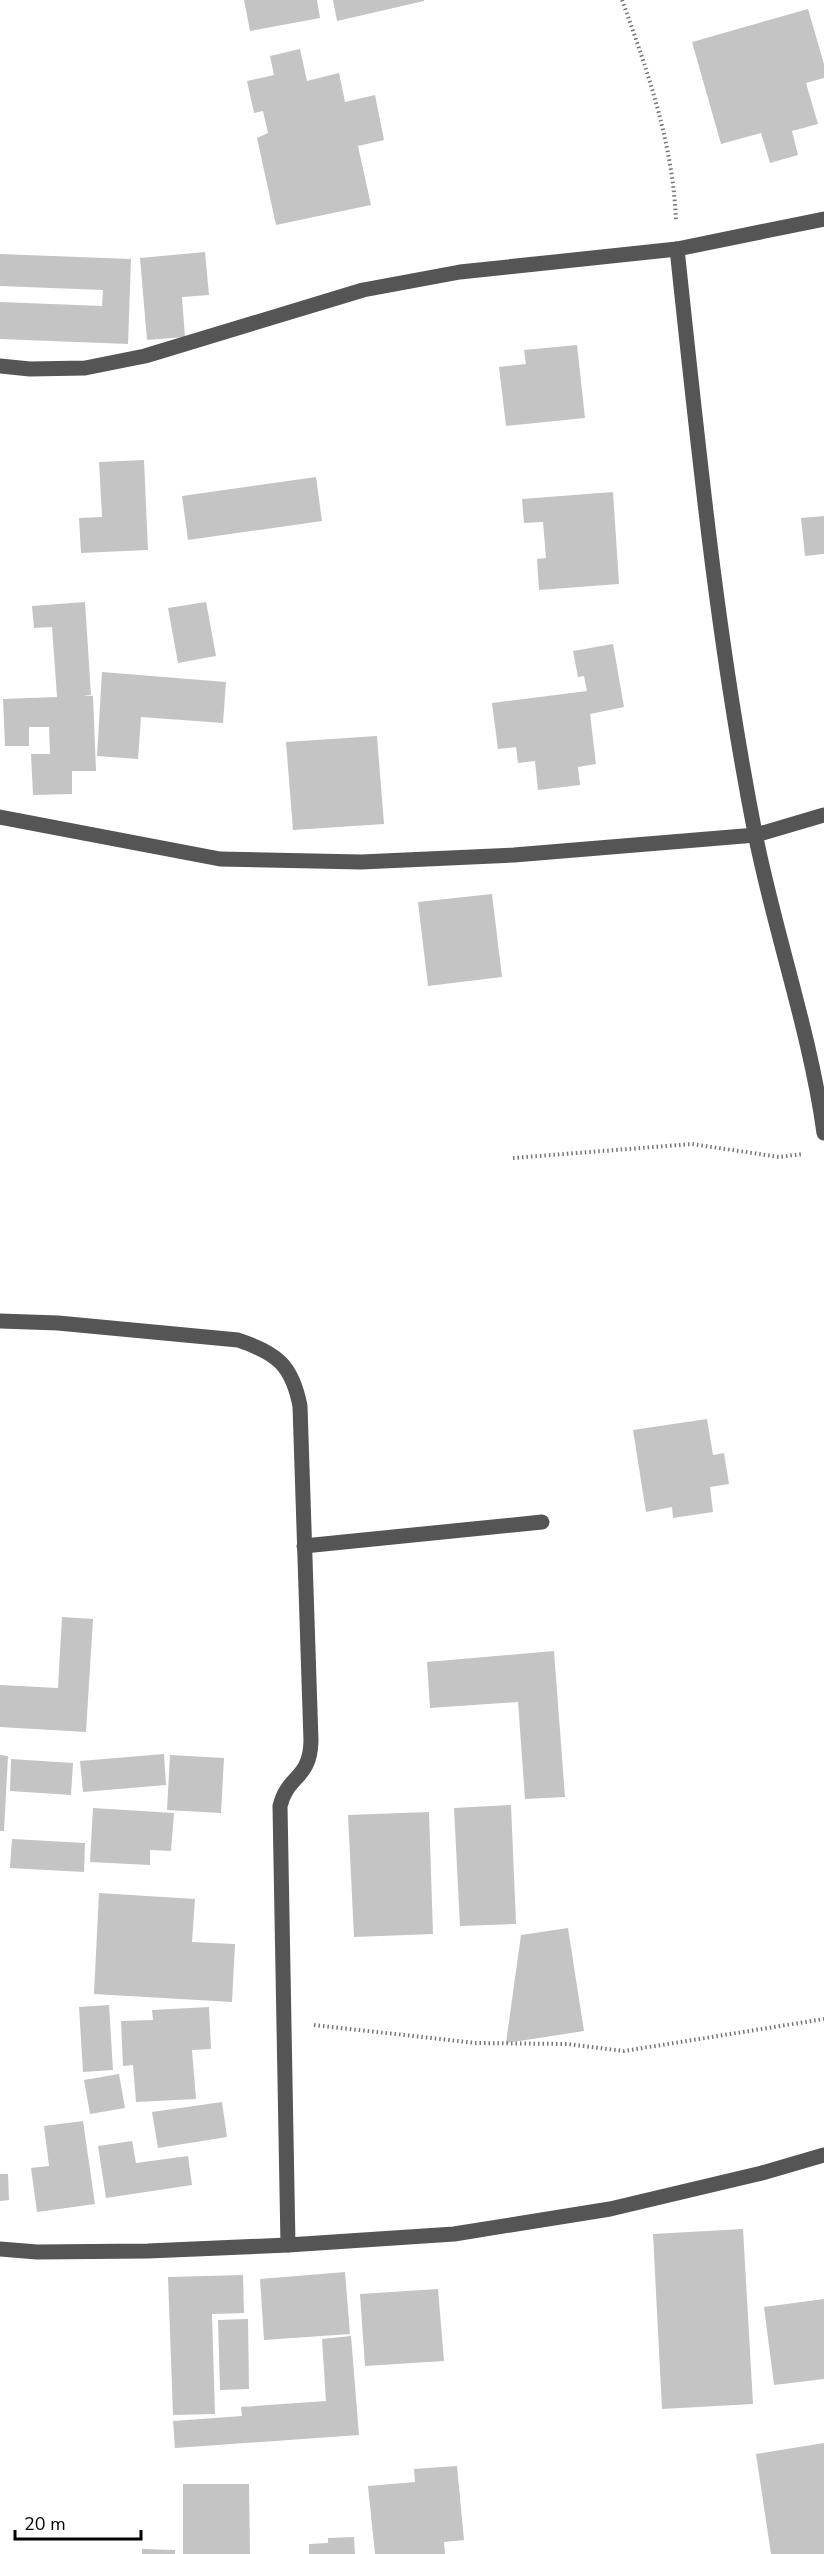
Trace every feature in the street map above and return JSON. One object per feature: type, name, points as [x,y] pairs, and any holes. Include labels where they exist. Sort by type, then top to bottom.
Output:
[{"type":"street","points":[[0,366],[30,369],[85,368],[145,356],[363,290],[460,272],[677,249],[824,219]]},
{"type":"street","points":[[677,249],[702,487],[726,671],[756,835],[814,1069],[824,1133]]},
{"type":"street","points":[[0,817],[232,859],[362,862],[756,835],[824,815]]},
{"type":"street","points":[[0,1321],[58,1323],[238,1340],[259,1347],[283,1363],[295,1383],[300,1406],[310,1758],[307,1768],[287,1788],[280,1806],[288,2245]]},
{"type":"street","points":[[304,1546],[542,1522]]},
{"type":"street","points":[[0,2249],[37,2252],[115,2251],[288,2245],[454,2234],[610,2209],[762,2173],[824,2155]]},
{"type":"path","points":[[622,0],[661,118],[675,191],[677,249]]},
{"type":"path","points":[[513,1158],[692,1144],[779,1156],[813,1152]]},
{"type":"path","points":[[284,2022],[476,2043],[567,2044],[624,2051],[824,2019]]},
{"type":"building","points":[[244,0],[317,0],[320,18],[250,31]]},
{"type":"building","points":[[333,0],[424,0],[424,1],[337,21]]},
{"type":"building","points":[[808,9],[824,64],[824,78],[806,83],[818,124],[792,131],[798,155],[770,163],[761,133],[721,144],[692,42]]},
{"type":"building","points":[[300,49],[307,81],[339,73],[345,102],[375,95],[384,140],[358,146],[371,205],[276,225],[257,138],[268,133],[263,111],[254,113],[247,81],[274,75],[270,56]]},
{"type":"building","points":[[205,252],[209,295],[182,297],[185,337],[147,340],[140,258]]},
{"type":"building","points":[[0,254],[131,259],[128,344],[0,339],[0,302],[102,306],[103,290],[0,286]]},
{"type":"building","points":[[577,345],[585,418],[506,426],[499,367],[526,364],[524,350]]},
{"type":"building","points":[[144,460],[148,550],[81,553],[79,518],[102,517],[99,462]]},
{"type":"building","points":[[316,477],[322,521],[188,540],[182,496]]},
{"type":"building","points":[[613,492],[619,584],[539,590],[537,559],[546,558],[543,522],[524,523],[522,499]]},
{"type":"building","points":[[824,516],[824,554],[805,556],[801,518]]},
{"type":"building","points":[[85,602],[91,695],[83,696],[93,696],[96,771],[72,771],[72,794],[33,795],[31,754],[50,754],[49,727],[29,727],[29,746],[5,746],[3,699],[57,697],[52,627],[34,628],[32,606]]},
{"type":"building","points":[[206,602],[216,656],[178,663],[168,608]]},
{"type":"building","points":[[613,644],[624,707],[590,714],[596,764],[578,767],[580,785],[538,790],[535,761],[518,763],[516,747],[498,749],[492,703],[587,691],[584,676],[578,677],[573,651]]},
{"type":"building","points":[[102,672],[226,682],[223,723],[141,717],[138,759],[97,756]]},
{"type":"building","points":[[377,736],[384,824],[293,830],[286,742]]},
{"type":"building","points":[[492,894],[502,977],[428,986],[418,902]]},
{"type":"building","points":[[707,1419],[713,1455],[724,1453],[729,1484],[710,1487],[713,1512],[673,1518],[672,1507],[646,1512],[633,1430]]},
{"type":"building","points":[[62,1617],[93,1619],[86,1732],[0,1727],[0,1685],[58,1688]]},
{"type":"building","points":[[554,1651],[565,1797],[525,1799],[518,1702],[430,1708],[427,1662]]},
{"type":"building","points":[[164,1754],[166,1785],[83,1792],[80,1761]]},
{"type":"building","points":[[0,1755],[8,1756],[4,1831],[0,1831]]},
{"type":"building","points":[[170,1755],[224,1758],[221,1813],[167,1810]]},
{"type":"building","points":[[11,1759],[73,1763],[71,1795],[10,1791]]},
{"type":"building","points":[[511,1805],[516,1924],[460,1926],[454,1808]]},
{"type":"building","points":[[93,1808],[174,1813],[171,1851],[150,1850],[150,1865],[90,1862]]},
{"type":"building","points":[[429,1812],[433,1934],[354,1937],[348,1815]]},
{"type":"building","points":[[12,1839],[85,1843],[84,1872],[10,1868]]},
{"type":"building","points":[[99,1893],[195,1899],[192,1942],[235,1944],[232,2002],[94,1994]]},
{"type":"building","points":[[568,1928],[584,2031],[506,2043],[521,1935]]},
{"type":"building","points":[[109,2005],[113,2070],[83,2072],[79,2007]]},
{"type":"building","points":[[209,2007],[211,2049],[192,2050],[196,2099],[136,2102],[133,2065],[123,2066],[121,2021],[153,2020],[152,2010]]},
{"type":"building","points":[[119,2074],[125,2108],[90,2114],[84,2080]]},
{"type":"building","points":[[222,2102],[227,2137],[158,2148],[152,2112]]},
{"type":"building","points":[[83,2121],[95,2204],[37,2212],[31,2168],[49,2166],[44,2126]]},
{"type":"building","points":[[132,2141],[136,2163],[188,2156],[192,2185],[106,2198],[98,2146]]},
{"type":"building","points":[[0,2174],[8,2174],[9,2200],[0,2201]]},
{"type":"building","points":[[743,2229],[753,2404],[662,2409],[653,2234]]},
{"type":"building","points":[[345,2272],[350,2334],[264,2340],[260,2279]]},
{"type":"building","points":[[243,2275],[244,2313],[212,2314],[215,2414],[173,2415],[168,2277]]},
{"type":"building","points":[[438,2289],[444,2361],[365,2366],[360,2294]]},
{"type":"building","points":[[824,2299],[824,2379],[774,2385],[764,2307]]},
{"type":"building","points":[[248,2319],[249,2389],[220,2390],[218,2320]]},
{"type":"building","points":[[351,2336],[359,2435],[175,2448],[173,2421],[242,2416],[241,2407],[326,2401],[322,2339]]},
{"type":"building","points":[[824,2443],[824,2554],[771,2554],[756,2454]]},
{"type":"building","points":[[457,2466],[464,2540],[444,2542],[445,2554],[375,2554],[368,2486],[415,2482],[414,2469]]},
{"type":"building","points":[[183,2484],[249,2484],[250,2554],[183,2554]]},
{"type":"building","points":[[354,2537],[355,2554],[309,2554],[309,2544],[328,2543],[328,2538]]},
{"type":"building","points":[[142,2549],[175,2550],[175,2554],[142,2554]]}]
